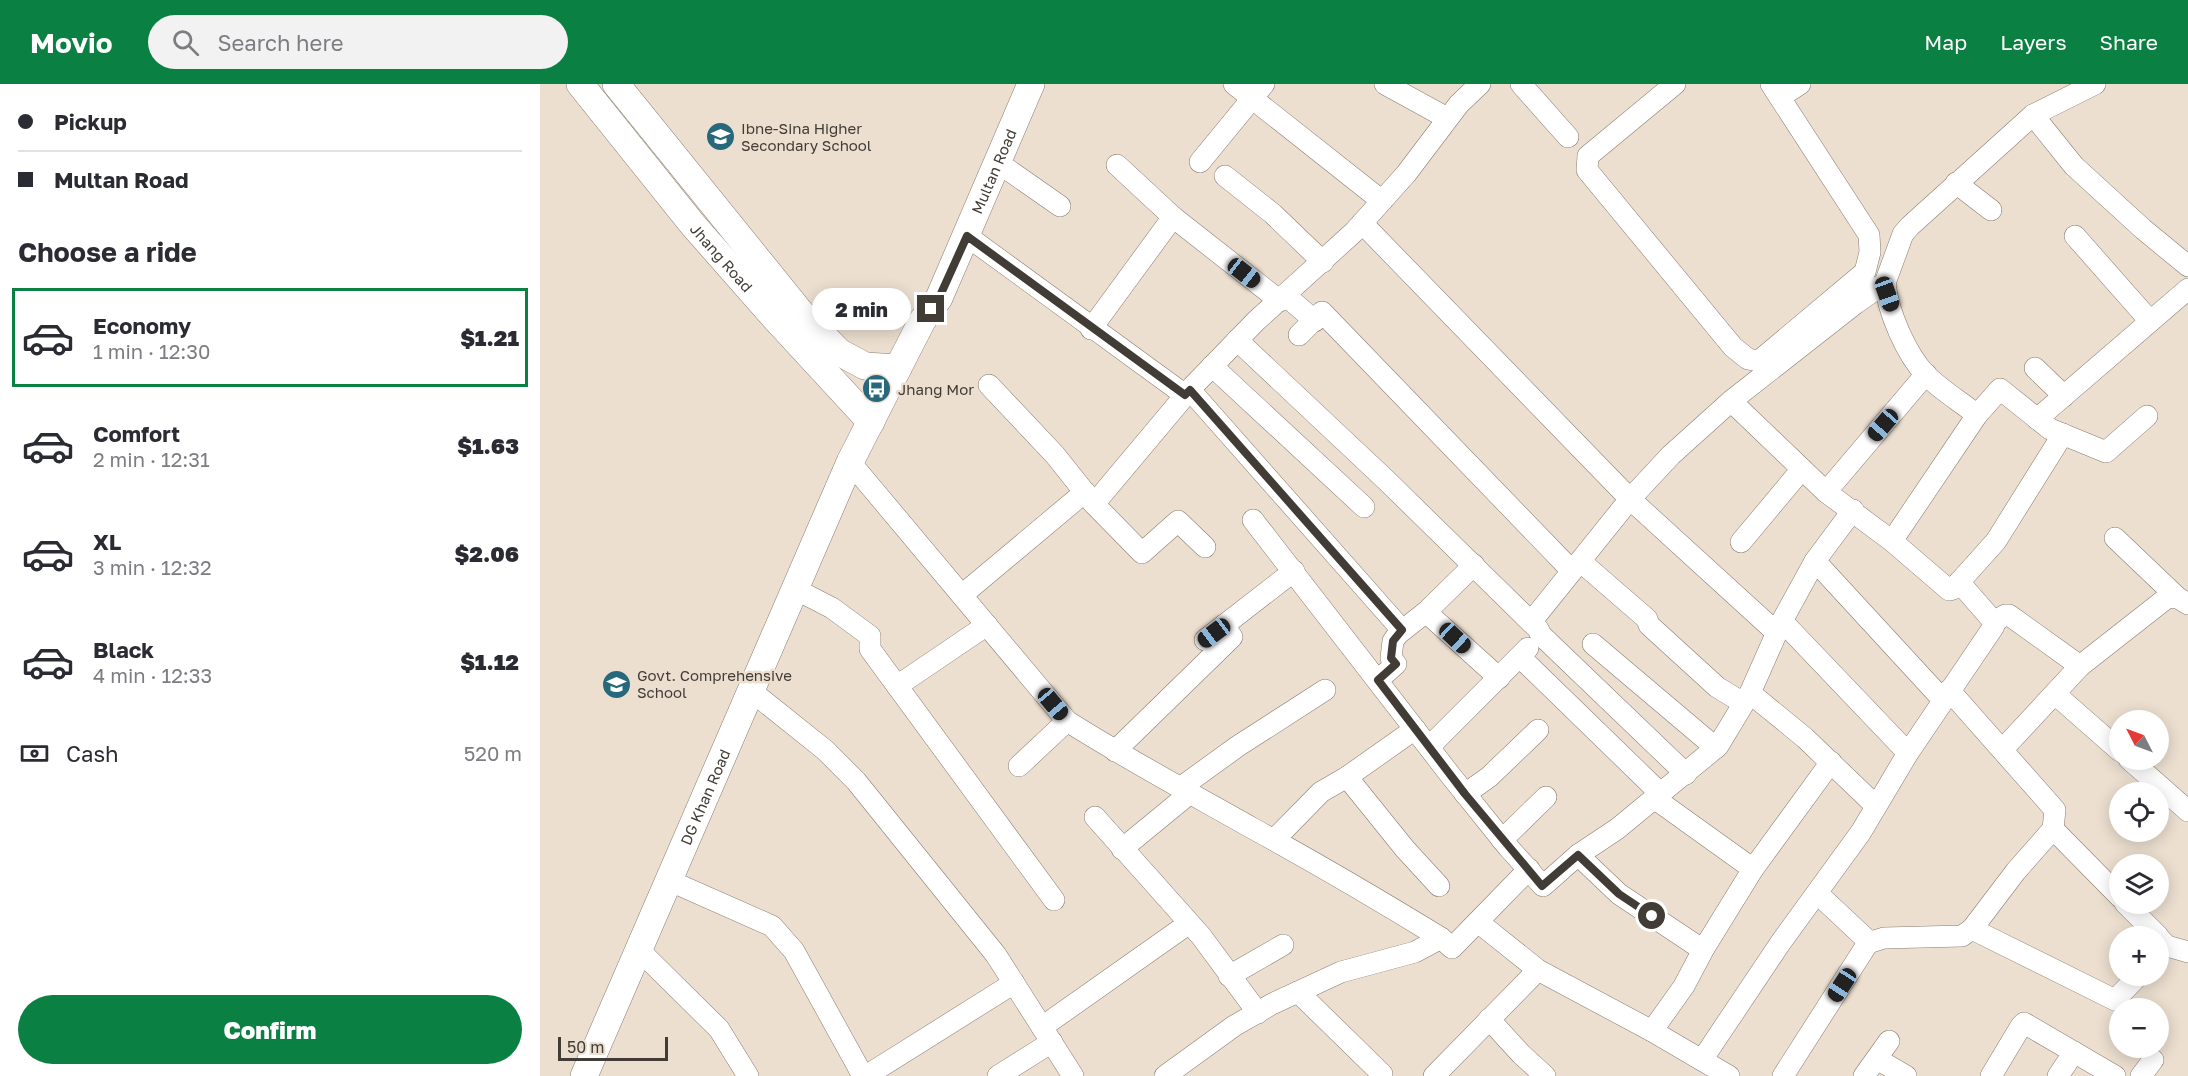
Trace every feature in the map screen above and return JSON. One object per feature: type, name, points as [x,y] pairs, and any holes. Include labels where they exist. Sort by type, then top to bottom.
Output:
[{"type":"main road","name":"Jhang Road","points":[[580,84],[693,225],[871,422]]},
{"type":"main road","name":"Jhang Road","points":[[616,84],[801,313],[839,352],[865,366],[898,368]]},
{"type":"main road","name":"Multan Road","points":[[922,321],[927,291],[1015,84]]},
{"type":"main road","name":"Multan Road","points":[[827,516],[850,462],[922,321],[939,298],[1031,84]]},
{"type":"main road","name":"DG Khan Road","points":[[584,1076],[827,516]]},
{"type":"street","points":[[1234,84],[1258,91],[1382,201]]},
{"type":"street","points":[[1385,84],[1447,118]]},
{"type":"street","points":[[962,595],[1089,498],[1237,340],[1323,262],[1362,223],[1406,174],[1447,118],[1480,84]]},
{"type":"street","points":[[1521,84],[1568,137]]},
{"type":"street","points":[[1675,84],[1588,156],[1587,170],[1734,347],[1748,359],[1759,361],[1865,272],[1870,252],[1869,235],[1775,91],[1800,84]]},
{"type":"street","points":[[1977,415],[1926,374],[1904,343],[1885,283],[1904,234],[1956,183],[2033,115],[2095,84]]},
{"type":"street","points":[[1200,162],[1258,91]]},
{"type":"street","points":[[2033,115],[2074,166],[2143,229],[2188,266]]},
{"type":"street","points":[[997,162],[1060,206]]},
{"type":"street","points":[[1117,165],[1173,217],[1283,298],[1307,328],[1322,312],[1576,566],[1647,619],[1649,625],[1718,687],[1746,698],[1791,727],[1876,806]]},
{"type":"street","points":[[1225,176],[1273,214],[1323,262]]},
{"type":"street","points":[[1956,183],[1991,210]]},
{"type":"street","points":[[1091,328],[1173,217]]},
{"type":"street","points":[[1362,223],[1630,499],[1779,627],[1908,753]]},
{"type":"street","points":[[967,236],[1091,328],[1187,392],[1402,630]]},
{"type":"street","points":[[2075,236],[2150,321]]},
{"type":"street","points":[[1429,747],[1520,657],[1576,566],[1630,499],[1671,455],[1731,401],[1885,283]]},
{"type":"street","points":[[2037,419],[2188,289]]},
{"type":"street","points":[[1237,340],[1474,565],[1536,629],[1686,774]]},
{"type":"street","points":[[1212,366],[1364,507]]},
{"type":"street","points":[[2035,368],[2064,396]]},
{"type":"street","points":[[1826,492],[1926,374]]},
{"type":"street","points":[[989,385],[1055,455],[1089,498],[1142,553],[1178,521],[1205,547]]},
{"type":"street","points":[[1892,541],[1977,415],[2000,389],[2050,429],[2106,452],[2147,416]]},
{"type":"street","points":[[1731,401],[1826,492],[1892,541],[1947,589],[1953,588],[1996,541],[2063,434]]},
{"type":"street","points":[[850,462],[1067,721],[1115,751],[1361,889],[1441,938],[1452,948],[1529,869]]},
{"type":"street","points":[[1741,542],[1802,470]]},
{"type":"street","points":[[1253,520],[1465,794],[1542,886],[1578,855],[1617,829],[1716,748],[1746,698],[1779,627],[1815,561],[1853,510]]},
{"type":"street","points":[[2115,538],[2183,601]]},
{"type":"street","points":[[1783,1076],[1868,943],[1884,938],[1962,936],[1972,929],[2016,871],[2053,829],[2055,810],[2003,749],[1946,695],[1815,561]]},
{"type":"street","points":[[1378,680],[1396,664],[1391,658],[1393,641],[1402,630],[1426,612],[1474,565]]},
{"type":"street","points":[[1205,640],[1294,571]]},
{"type":"street","points":[[1959,582],[1994,622]]},
{"type":"street","points":[[795,588],[832,608],[870,636],[870,649],[1054,900]]},
{"type":"street","points":[[2003,749],[2080,666],[2168,597],[2183,601]]},
{"type":"street","points":[[1426,612],[1499,678]]},
{"type":"street","points":[[1702,1060],[1782,942],[1861,832],[1908,753],[1991,631],[1994,622],[2009,615],[2080,666]]},
{"type":"street","points":[[897,686],[987,625]]},
{"type":"street","points":[[1115,751],[1232,637],[1224,625]]},
{"type":"street","points":[[1593,644],[1716,748]]},
{"type":"street","points":[[1520,657],[1657,796],[1752,869]]},
{"type":"street","points":[[750,690],[825,750],[856,781],[996,955],[1074,1076]]},
{"type":"street","points":[[1122,849],[1238,746],[1324,690]]},
{"type":"street","points":[[2055,694],[2109,741]]},
{"type":"street","points":[[1018,766],[1067,721]]},
{"type":"street","points":[[1274,840],[1321,792],[1347,777],[1415,729]]},
{"type":"street","points":[[1465,794],[1490,777],[1538,729]]},
{"type":"street","points":[[1652,1031],[1684,986],[1702,950],[1752,869],[1831,762]]},
{"type":"street","points":[[2141,770],[2188,811]]},
{"type":"street","points":[[1347,777],[1439,886]]},
{"type":"street","points":[[1502,840],[1545,797]]},
{"type":"street","points":[[1095,817],[1201,936],[1258,1013]]},
{"type":"street","points":[[2053,829],[2109,886]]},
{"type":"street","points":[[1578,855],[1619,894],[1702,950]]},
{"type":"street","points":[[668,880],[772,926],[794,951],[864,1076],[1014,983]]},
{"type":"street","points":[[1817,893],[1868,943]]},
{"type":"street","points":[[2135,914],[2145,926]]},
{"type":"street","points":[[1478,922],[1538,970],[1652,1031],[1729,1076]]},
{"type":"street","points":[[998,1076],[1188,924]]},
{"type":"street","points":[[1972,929],[2115,1000],[2128,986]]},
{"type":"street","points":[[1179,1073],[1234,1026],[1298,992],[1341,972],[1415,952],[1441,938]]},
{"type":"street","points":[[1229,976],[1283,945]]},
{"type":"street","points":[[2169,946],[2188,952]]},
{"type":"street","points":[[638,949],[719,1029],[748,1076]]},
{"type":"street","points":[[1441,1074],[1488,1019],[1538,970]]},
{"type":"street","points":[[1298,992],[1382,1074]]},
{"type":"street","points":[[1488,1019],[1545,1076]]},
{"type":"street","points":[[1991,1076],[2020,1026],[2024,1023],[2115,1076]]},
{"type":"street","points":[[1864,1076],[1890,1041]]},
{"type":"street","points":[[2058,1076],[2074,1052]]},
{"type":"street","points":[[1877,1059],[1906,1076]]},
{"type":"place","name":"Ibne-Sina Higher Secondary School","points":[[720,137]]},
{"type":"place","name":"Jhang Mor","points":[[877,389]]},
{"type":"place","name":"Govt. Comprehensive School","points":[[616,684]]},
{"type":"route","points":[[931,309],[939,298],[967,236],[1185,395],[1190,390],[1402,630],[1393,641],[1391,658],[1396,664],[1378,680],[1451,776],[1542,886],[1578,855],[1619,894],[1652,916]]}]
